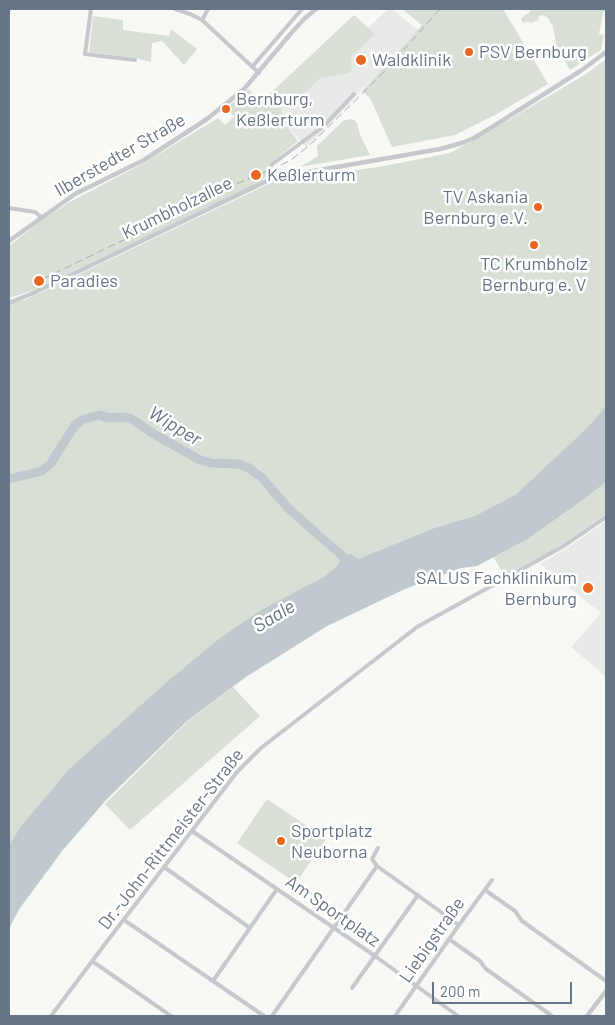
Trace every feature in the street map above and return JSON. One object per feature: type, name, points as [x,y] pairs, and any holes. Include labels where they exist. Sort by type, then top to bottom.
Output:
[{"type":"street","points":[[90,9],[85,54],[135,60]]},
{"type":"street","points":[[175,9],[202,20],[259,73]]},
{"type":"street","points":[[202,20],[208,9]]},
{"type":"street","points":[[252,67],[302,9]]},
{"type":"street","name":"Ilberstedter Straße","points":[[9,241],[75,194],[144,160],[199,125],[244,89],[293,31],[316,9]]},
{"type":"street","name":"Krumbholzallee","points":[[9,303],[271,179],[440,149],[462,143],[481,134],[582,70],[606,52]]},
{"type":"street","points":[[271,179],[269,172],[271,165],[324,126],[354,94]]},
{"type":"street","name":"Ilberstedter Straße","points":[[9,208],[31,210],[41,217]]},
{"type":"street","name":"Dr.-John-Rittmeister-Straße","points":[[51,1016],[192,830],[237,772],[252,756],[417,627],[562,547],[606,517]]},
{"type":"street","name":"Am Sportplatz","points":[[192,830],[375,956],[458,1016]]},
{"type":"street","points":[[378,848],[372,859],[377,866],[459,925]]},
{"type":"street","points":[[272,1016],[377,866]]},
{"type":"street","points":[[164,867],[250,928]]},
{"type":"street","name":"Liebigstraße","points":[[395,1016],[492,880]]},
{"type":"street","points":[[213,981],[277,889]]},
{"type":"street","points":[[485,890],[515,911],[522,921],[606,981]]},
{"type":"street","points":[[352,988],[418,895]]},
{"type":"street","points":[[124,920],[264,1016]]},
{"type":"street","points":[[449,939],[480,961],[486,969],[552,1016]]},
{"type":"street","points":[[92,961],[171,1016]]},
{"type":"street","points":[[587,1016],[606,991]]},
{"type":"shaded area","name":"Waldklinik","points":[[388,9],[392,9],[418,30],[306,147],[274,114]]},
{"type":"shaded area","name":"PSV Bernburg","points":[[402,9],[503,9],[548,84],[495,115],[455,135],[392,147],[370,98],[362,91],[422,25]]},
{"type":"shaded area","points":[[529,9],[606,9],[603,12],[599,34],[604,35],[601,50],[570,70],[556,45],[553,26],[548,18],[542,15],[538,17],[539,20],[530,23],[528,21],[522,22],[521,18],[530,12]]},
{"type":"shaded area","points":[[354,15],[375,34],[352,56],[352,70],[349,73],[320,78],[297,101],[291,98],[281,108],[285,125],[298,141],[268,165],[267,175],[261,182],[31,291],[9,298],[9,246],[39,222],[68,203],[144,163],[218,118],[225,125],[234,117],[227,108],[248,89],[262,101]]},
{"type":"shaded area","points":[[93,16],[123,20],[123,30],[169,36],[171,29],[197,49],[184,65],[162,41],[152,43],[151,62],[89,52]]},
{"type":"shaded area","points":[[606,59],[606,406],[575,439],[516,494],[475,516],[434,528],[358,559],[338,565],[325,576],[261,610],[221,637],[170,679],[69,769],[21,826],[9,845],[9,305],[27,299],[279,179],[379,167],[450,153],[586,74]]},
{"type":"shaded area","points":[[349,119],[357,123],[360,135],[370,155],[300,167],[318,156],[317,146],[343,121]]},
{"type":"shaded area","points":[[606,482],[606,514],[543,557],[505,578],[494,557],[528,539]]},
{"type":"shaded area","name":"SALUS Fachklinikum Bernburg","points":[[606,521],[606,677],[571,647],[601,613],[540,564]]},
{"type":"shaded area","points":[[233,687],[260,716],[130,830],[105,804],[188,721]]},
{"type":"shaded area","name":"Sportplatz Neuborna","points":[[267,799],[326,839],[296,883],[237,843]]},
{"type":"water","name":"Saale","points":[[606,406],[606,482],[528,539],[477,566],[461,568],[405,589],[327,626],[246,677],[187,721],[106,800],[63,850],[20,908],[9,928],[9,845],[21,826],[69,769],[170,679],[221,637],[261,610],[325,576],[338,565],[342,556],[351,554],[358,559],[434,528],[475,516],[516,494],[575,439]]},
{"type":"waterway","name":"Wipper","points":[[9,479],[42,471],[51,463],[75,425],[84,419],[100,415],[108,418],[130,418],[200,460],[211,463],[239,464],[249,468],[262,478],[289,509],[351,565]]},
{"type":"railway","points":[[32,284],[236,184],[291,160],[311,144],[383,73],[440,9]]},
{"type":"place","name":"PSV Bernburg","points":[[469,52]]},
{"type":"place","name":"Waldklinik","points":[[361,60]]},
{"type":"place","name":"Bernburg, Keßlerturm","points":[[226,109]]},
{"type":"place","name":"Keßlerturm","points":[[256,175]]},
{"type":"place","name":"TV Askania Bernburg e.V.","points":[[538,207]]},
{"type":"place","name":"TC Krumbholz Bernburg e. V","points":[[534,245]]},
{"type":"place","name":"Paradies","points":[[39,281]]},
{"type":"place","name":"SALUS Fachklinikum Bernburg","points":[[588,588]]},
{"type":"place","name":"Sportplatz Neuborna","points":[[281,841]]}]
